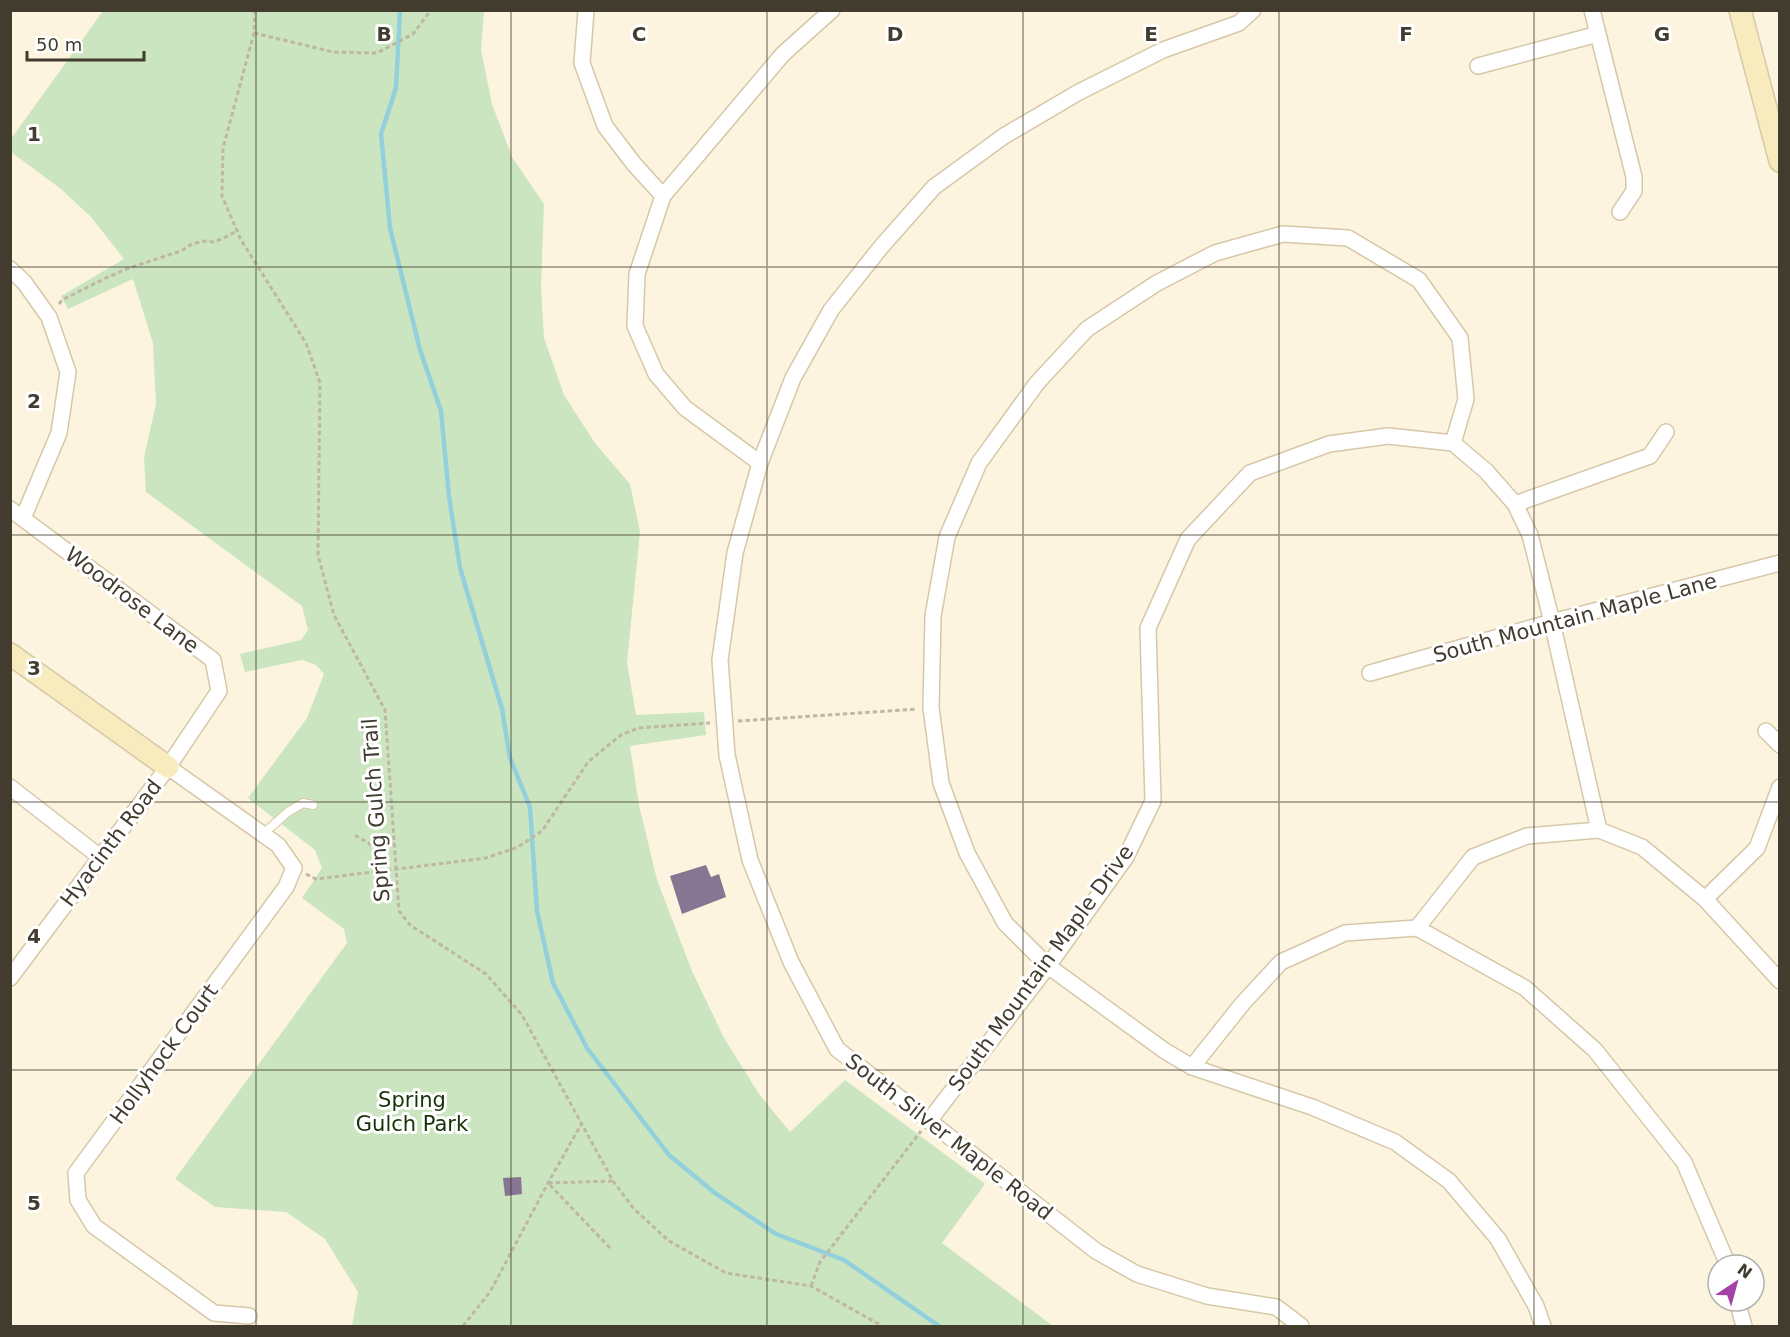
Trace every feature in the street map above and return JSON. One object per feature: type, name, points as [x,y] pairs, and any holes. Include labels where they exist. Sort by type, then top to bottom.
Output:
[{"type":"street","points":[[586,10],[582,63],[605,126],[634,164],[663,196]]},
{"type":"street","points":[[760,463],[685,408],[656,374],[635,326],[637,274],[663,196],[783,54],[832,10]]},
{"type":"street","name":"South Silver Maple Road","points":[[1253,10],[1239,23],[1163,50],[1079,92],[1004,136],[934,187],[881,247],[831,310],[793,378],[760,463],[735,553],[720,660],[727,754],[750,860],[791,962],[837,1049],[1096,1251],[1137,1274],[1207,1296],[1276,1307],[1301,1326]]},
{"type":"street","points":[[1592,10],[1634,177],[1634,191],[1620,213]]},
{"type":"street","points":[[1740,10],[1779,161]]},
{"type":"street","points":[[1478,66],[1598,33]]},
{"type":"street","points":[[1543,1326],[1536,1306],[1498,1239],[1449,1181],[1395,1142],[1312,1107],[1192,1067],[1165,1051],[1048,966],[1005,924],[967,852],[941,783],[931,708],[933,616],[948,537],[979,463],[1037,383],[1087,329],[1157,283],[1215,253],[1283,234],[1348,238],[1419,279],[1460,338],[1466,399],[1453,443],[1486,471],[1515,504],[1530,535],[1599,830]]},
{"type":"street","points":[[10,269],[24,282],[49,317],[68,372],[59,433],[17,514]]},
{"type":"street","points":[[1515,504],[1650,456],[1666,432]]},
{"type":"street","name":"South Mountain Maple Drive","points":[[929,1121],[1048,966],[1126,857],[1153,801],[1148,628],[1188,538],[1250,473],[1329,444],[1388,436],[1453,443]]},
{"type":"street","name":"Woodrose Lane","points":[[17,514],[213,660],[219,691],[168,767]]},
{"type":"street","name":"South Mountain Maple Lane","points":[[1370,673],[1552,622],[1779,563]]},
{"type":"street","points":[[10,654],[278,845],[294,868]]},
{"type":"street","points":[[1766,731],[1779,745]]},
{"type":"street","name":"Hyacinth Road","points":[[10,978],[168,767]]},
{"type":"street","points":[[10,787],[100,857]]},
{"type":"street","points":[[1705,898],[1757,848],[1779,788]]},
{"type":"street","points":[[1417,928],[1473,857],[1527,836],[1599,830],[1642,847],[1705,898],[1779,981]]},
{"type":"street","name":"Hollyhock Court","points":[[249,1316],[214,1313],[93,1226],[78,1200],[76,1173],[286,887],[294,868]]},
{"type":"street","points":[[1192,1067],[1281,962],[1345,933],[1417,928],[1525,988],[1595,1050],[1684,1162],[1723,1253]]},
{"type":"lane","points":[[263,834],[288,812],[303,803],[313,805]]},
{"type":"path","name":"Spring Gulch Trail","points":[[255,10],[254,33],[223,148],[222,196],[241,240],[306,343],[320,383],[318,555],[334,615],[385,711],[399,911],[410,925],[486,974],[522,1015],[613,1181],[634,1209],[669,1241],[726,1273],[811,1286],[882,1326]]},
{"type":"path","points":[[254,33],[333,52],[377,53],[413,34],[431,10]]},
{"type":"path","points":[[49,317],[62,300],[108,276],[181,251],[192,244],[205,240],[213,242],[222,239],[237,231]]},
{"type":"path","points":[[294,868],[316,879],[486,858],[523,844],[542,831]]},
{"type":"path","points":[[355,835],[373,846],[394,842]]},
{"type":"path","points":[[811,1286],[820,1262],[929,1121]]},
{"type":"path","points":[[463,1326],[490,1292],[582,1123]]},
{"type":"path","points":[[548,1183],[613,1181]]},
{"type":"path","points":[[548,1183],[610,1248]]},
{"type":"green space","name":"Spring Gulch Park","points":[[103,11],[484,11],[481,50],[492,104],[512,157],[544,204],[541,287],[544,338],[564,395],[595,443],[630,484],[640,532],[627,663],[636,715],[704,712],[706,735],[630,746],[639,805],[657,880],[692,971],[724,1038],[759,1094],[790,1132],[845,1080],[985,1184],[942,1243],[1053,1326],[352,1326],[358,1292],[325,1239],[286,1212],[215,1207],[175,1179],[347,943],[344,929],[302,898],[322,868],[315,850],[248,798],[307,718],[324,674],[316,665],[302,660],[245,672],[240,654],[301,640],[308,630],[302,606],[146,492],[144,457],[156,404],[153,343],[133,279],[68,309],[61,296],[124,259],[91,217],[61,189],[11,152],[11,139]]},
{"type":"building","points":[[706,865],[711,877],[719,874],[726,897],[682,914],[670,876]]},
{"type":"building","points":[[521,1177],[522,1194],[505,1196],[503,1178]]},
{"type":"waterway","points":[[400,10],[396,88],[381,134],[390,228],[420,350],[441,411],[449,496],[460,568],[502,709],[510,758],[530,807],[537,911],[553,983],[587,1048],[669,1155],[715,1193],[776,1234],[844,1260],[939,1326]]}]
